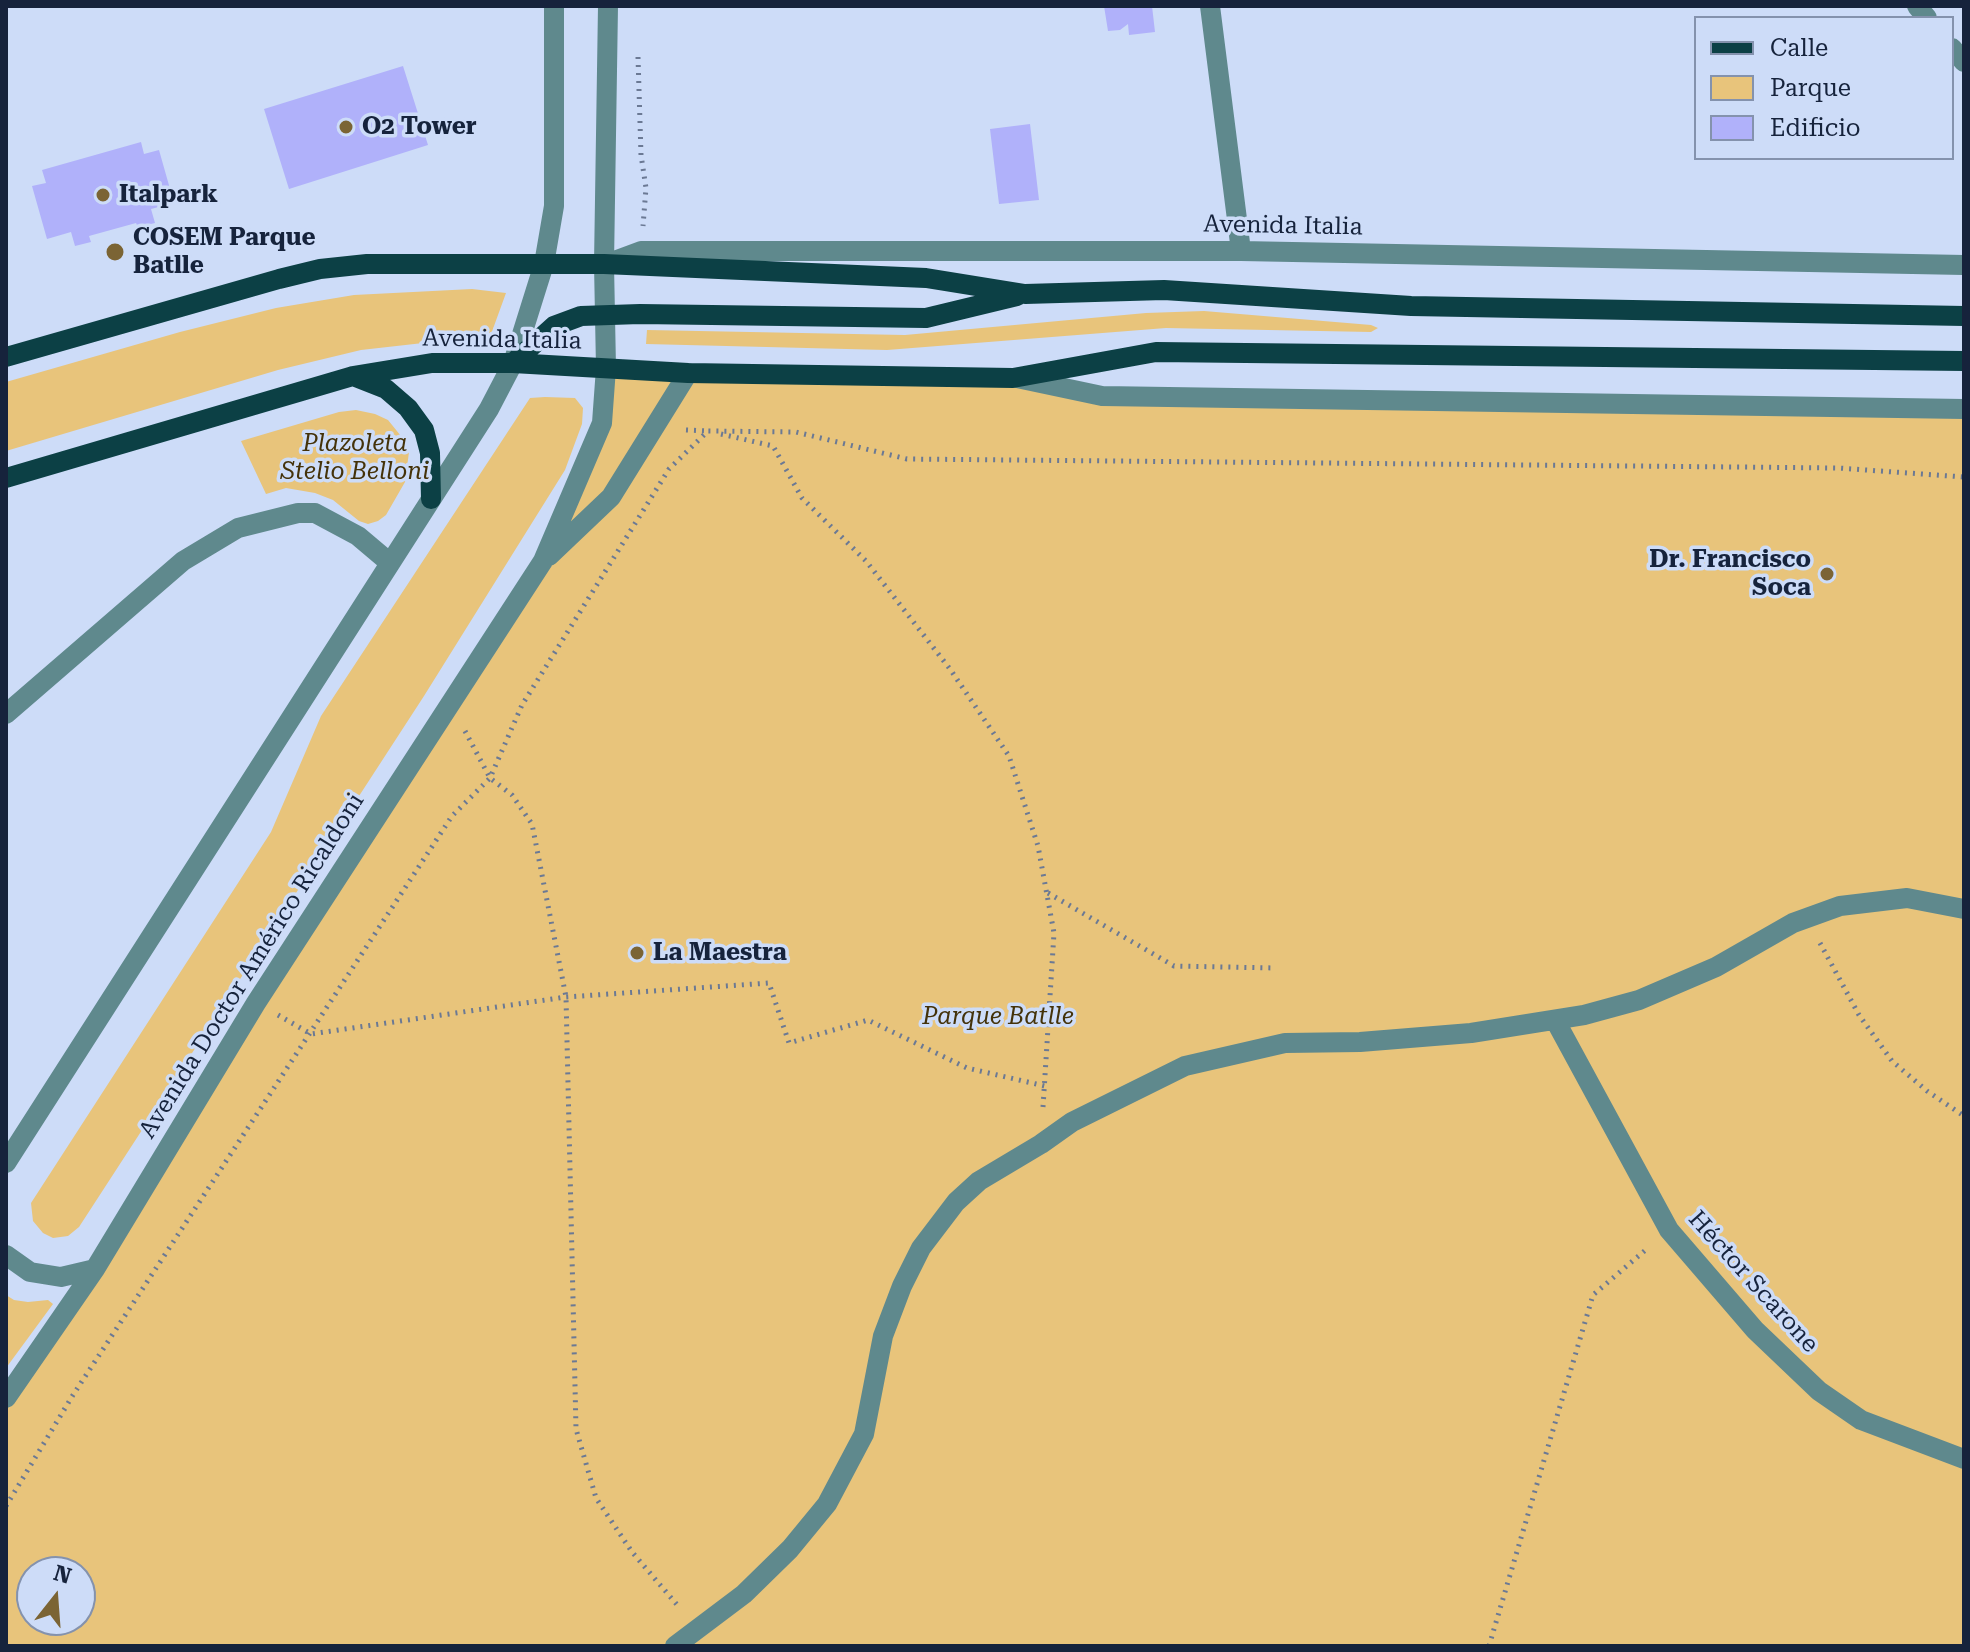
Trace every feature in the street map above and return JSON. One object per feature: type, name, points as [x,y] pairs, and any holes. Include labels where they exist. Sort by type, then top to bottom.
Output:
[{"type":"main road","name":"Avenida Italia","points":[[6,357],[209,297],[320,269],[367,264],[604,264],[926,278],[1025,294],[1164,290],[1411,306],[1964,316]]},
{"type":"main road","points":[[513,363],[554,326],[581,316],[926,318],[1025,294]]},
{"type":"main road","name":"Avenida Italia","points":[[6,478],[353,376],[432,363],[513,363],[688,373],[1013,378],[1156,352],[1964,361]]},
{"type":"main road","points":[[353,376],[386,389],[408,408],[424,430],[430,453],[431,499]]},
{"type":"street","points":[[6,1163],[489,409],[513,363],[544,264],[554,206],[554,6]]},
{"type":"street","name":"Avenida Doctor Américo Ricaldoni","points":[[6,1398],[95,1269],[256,1003],[543,561],[602,423],[606,368],[604,264],[608,6]]},
{"type":"street","points":[[1210,6],[1241,251]]},
{"type":"street","name":"Avenida Italia","points":[[604,264],[641,251],[1241,251],[1964,265]]},
{"type":"street","name":"Avenida Doctor Américo Ricaldoni","points":[[543,561],[611,497],[688,373]]},
{"type":"street","name":"Avenida Italia","points":[[1013,378],[1102,396],[1964,409]]},
{"type":"street","points":[[6,714],[183,561],[238,528],[298,513],[315,513],[358,536],[390,563]]},
{"type":"street","points":[[675,1646],[753,1585],[790,1549],[827,1504],[864,1434],[883,1336],[921,1248],[956,1202],[979,1181],[1072,1122],[1185,1066],[1285,1043],[1360,1042],[1471,1033],[1555,1020],[1639,1000],[1716,967],[1806,918],[1840,906],[1907,898],[1964,909]]},
{"type":"street","name":"Héctor Scarone","points":[[1555,1020],[1669,1230],[1755,1330],[1819,1391],[1861,1420],[1964,1459]]},
{"type":"street","points":[[6,1255],[30,1272],[61,1277],[95,1269]]},
{"type":"path","points":[[638,51],[641,155],[646,188],[641,251]]},
{"type":"path","points":[[6,1506],[73,1395],[452,816],[490,778],[522,705],[669,469],[708,431],[796,432],[907,459],[1838,468],[1964,477]]},
{"type":"path","points":[[708,431],[773,446],[802,498],[866,561],[950,669],[1009,756],[1038,846],[1054,933],[1041,1144]]},
{"type":"path","points":[[450,702],[490,778],[512,795],[532,824],[566,997],[576,1429],[596,1498],[632,1552],[697,1628]]},
{"type":"path","points":[[1047,893],[1174,966],[1275,968]]},
{"type":"path","points":[[1806,918],[1859,1015],[1892,1061],[1927,1091],[1964,1116]]},
{"type":"path","points":[[256,1003],[311,1034],[566,997],[769,983],[789,1043],[868,1020],[967,1068],[1045,1086]]},
{"type":"path","points":[[1489,1646],[1593,1295],[1669,1230]]},
{"type":"green space","points":[[472,289],[506,293],[490,337],[484,341],[432,342],[361,350],[278,370],[6,451],[6,382],[276,308],[354,295]]},
{"type":"green space","points":[[1204,311],[1378,328],[1371,332],[1166,328],[887,350],[646,344],[647,330],[905,335],[1146,313]]},
{"type":"green space","name":"Parque Batlle","points":[[606,368],[912,377],[1102,396],[1964,409],[1964,1646],[6,1646],[6,1398],[543,561],[602,424]]},
{"type":"green space","points":[[530,398],[575,398],[583,408],[582,424],[565,470],[424,696],[79,1227],[68,1236],[53,1238],[43,1233],[33,1221],[31,1203],[271,832],[321,716]]},
{"type":"green space","name":"Plazoleta Stelio Belloni","points":[[356,410],[388,420],[405,441],[409,452],[405,482],[386,515],[368,524],[359,521],[333,500],[315,493],[286,488],[266,494],[241,441],[339,412]]},
{"type":"green space","points":[[6,1295],[14,1300],[48,1300],[53,1304],[6,1368]]},
{"type":"building","points":[[1104,6],[1152,6],[1155,32],[1129,35],[1128,24],[1120,30],[1108,31]]},
{"type":"building","name":"O2 Tower","points":[[403,66],[428,145],[289,189],[264,109]]},
{"type":"building","points":[[1030,124],[1039,200],[999,204],[990,129]]},
{"type":"building","name":"Italpark","points":[[141,142],[144,154],[159,150],[174,203],[151,209],[155,223],[138,227],[136,223],[89,236],[91,242],[75,246],[71,232],[47,239],[32,186],[46,183],[42,170]]},
{"type":"place","name":"O2 Tower","points":[[346,127]]},
{"type":"place","name":"Italpark","points":[[103,195]]},
{"type":"place","name":"COSEM Parque Batlle","points":[[115,252]]},
{"type":"place","name":"Dr. Francisco Soca","points":[[1827,574]]},
{"type":"place","name":"La Maestra","points":[[637,953]]}]
